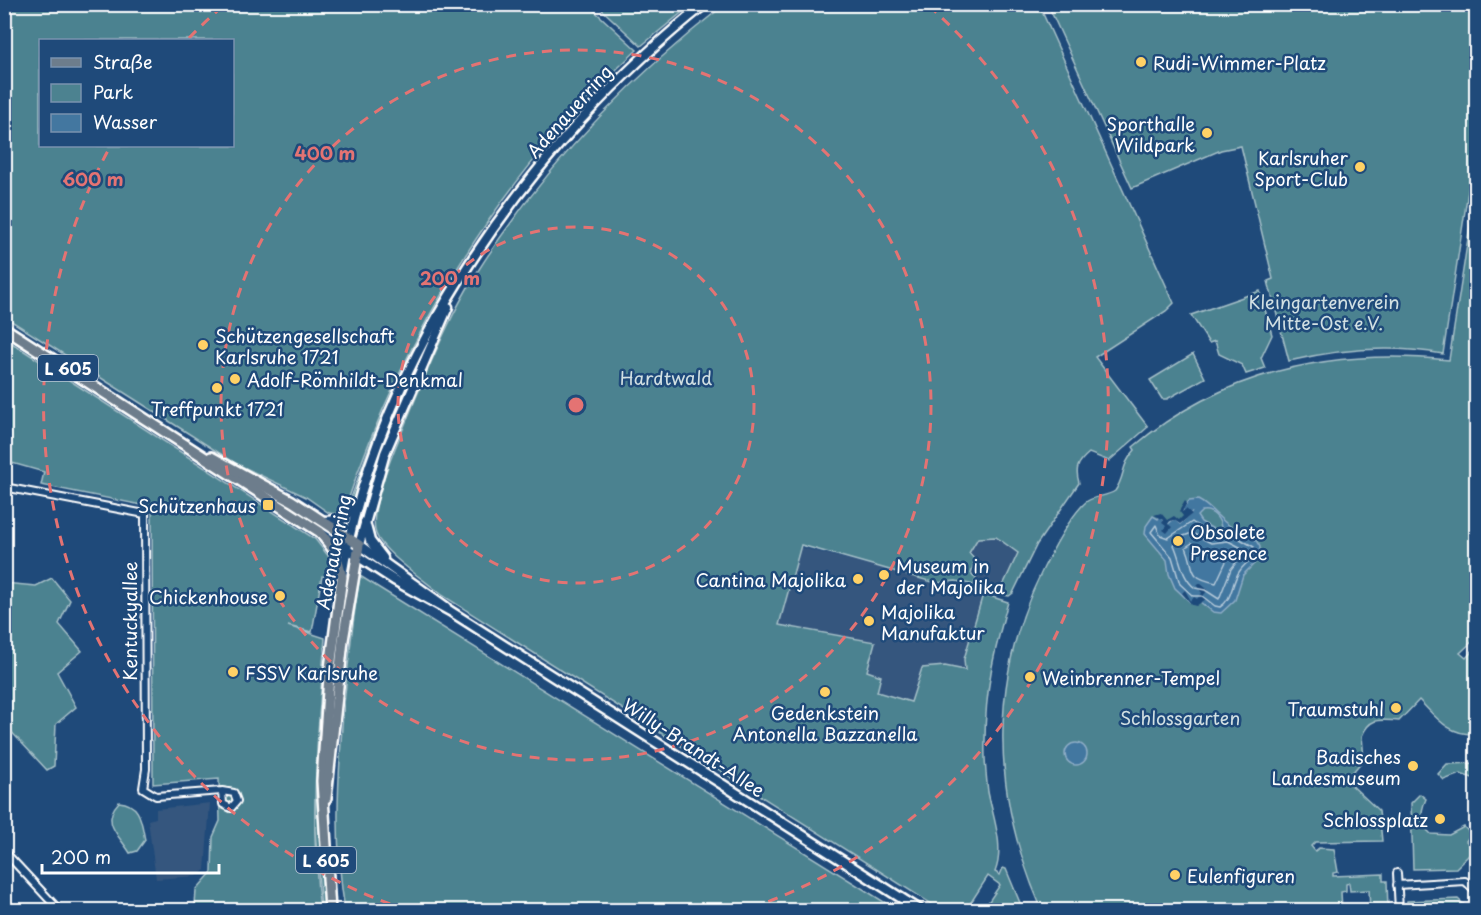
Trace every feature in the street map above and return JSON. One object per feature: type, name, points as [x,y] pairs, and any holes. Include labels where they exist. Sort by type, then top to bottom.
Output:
[{"type":"main road","name":"Adenauerring","points":[[330,910],[322,781],[329,676],[346,549],[359,499],[385,425],[435,320],[504,213],[563,138],[625,74],[705,4]]},
{"type":"main road","name":"Adenauerring","points":[[324,809],[333,754],[344,640],[356,556],[364,520],[398,420],[457,287]]},
{"type":"main road","name":"Willy-Brandt-Allee","points":[[4,328],[200,452],[356,556],[434,604],[450,611]]},
{"type":"main road","name":"Willy-Brandt-Allee","points":[[200,452],[243,473],[324,521],[450,611],[920,910]]},
{"type":"main road","points":[[324,521],[336,522],[345,518],[359,499]]},
{"type":"main road","points":[[364,520],[372,544],[389,566]]},
{"type":"main road","points":[[320,532],[336,553],[342,577]]},
{"type":"street","name":"Kentuckyallee","points":[[4,487],[145,514],[146,769],[143,788],[156,796],[222,791]]},
{"type":"street","points":[[4,851],[59,910]]},
{"type":"street","points":[[1397,873],[1399,910]]},
{"type":"street","points":[[1397,885],[1465,881],[1476,891]]},
{"type":"shaded area","points":[[976,525],[1033,554],[1011,596],[1008,597],[958,578]]},
{"type":"shaded area","points":[[800,547],[904,574],[970,595],[982,595],[964,659],[965,670],[946,666],[924,669],[912,702],[876,692],[867,672],[875,642],[779,626]]},
{"type":"shaded area","points":[[210,803],[205,870],[197,876],[156,879],[148,820],[156,818],[156,809]]},
{"type":"green space","points":[[4,5],[588,5],[637,50],[588,98],[543,149],[501,203],[463,260],[428,319],[397,379],[369,442],[346,506],[336,514],[329,513],[306,497],[235,463],[5,317]]},
{"type":"green space","points":[[597,5],[691,5],[641,46]]},
{"type":"green space","name":"Hardtwald","points":[[724,5],[1039,5],[1174,303],[1166,311],[1095,357],[1148,427],[1109,461],[1089,453],[1082,460],[1077,470],[1079,483],[1037,544],[1013,593],[1009,596],[999,594],[1018,553],[996,537],[978,538],[969,553],[975,560],[971,573],[976,579],[974,585],[956,581],[936,583],[801,545],[779,625],[875,642],[867,671],[881,676],[877,692],[911,702],[922,668],[945,666],[965,670],[964,659],[983,594],[1008,602],[989,687],[985,722],[985,760],[988,792],[999,852],[995,872],[1000,875],[1003,868],[1006,869],[1023,910],[983,910],[1000,885],[988,876],[966,910],[941,910],[442,595],[387,550],[376,534],[375,512],[392,456],[445,331],[476,274],[529,198],[588,129],[654,64]]},
{"type":"green space","name":"Karlsruher Sport-Club","points":[[1048,5],[1476,5],[1476,139],[1443,354],[1385,349],[1346,351],[1289,361],[1268,281],[1273,279],[1241,146],[1221,150],[1132,188]]},
{"type":"green space","name":"Schlossgarten","points":[[1476,187],[1476,638],[1460,653],[1466,658],[1476,647],[1475,734],[1457,732],[1450,728],[1419,700],[1399,721],[1373,722],[1362,736],[1364,759],[1346,780],[1379,811],[1382,841],[1315,842],[1311,846],[1315,851],[1319,848],[1334,849],[1338,872],[1333,873],[1333,876],[1383,874],[1383,881],[1387,881],[1388,910],[1370,910],[1369,890],[1350,891],[1349,883],[1346,884],[1346,891],[1341,892],[1342,910],[1042,910],[1025,867],[1013,825],[1006,782],[1003,738],[1005,695],[1013,652],[1025,610],[1062,533],[1086,502],[1115,491],[1127,461],[1135,450],[1133,447],[1168,421],[1204,399],[1242,382],[1282,370],[1322,362],[1406,357],[1449,360]]},
{"type":"green space","points":[[1260,291],[1272,335],[1261,358],[1265,368],[1246,374],[1242,365],[1219,354],[1215,341],[1209,343],[1191,315]]},
{"type":"green space","points":[[4,334],[231,478],[258,498],[5,336]]},
{"type":"green space","points":[[4,338],[315,539],[333,562],[334,578],[322,576],[312,632],[288,626],[325,638],[317,740],[315,808],[320,910],[200,910],[195,906],[196,890],[212,872],[213,837],[220,821],[219,779],[153,784],[152,507],[41,485],[44,472],[5,461]]},
{"type":"green space","points":[[1193,354],[1205,378],[1167,399],[1162,399],[1150,380]]},
{"type":"green space","points":[[400,379],[371,445],[350,507],[347,509],[376,428]]},
{"type":"green space","points":[[360,576],[897,910],[345,910],[339,861],[339,787],[343,713]]},
{"type":"green space","points":[[52,578],[70,600],[59,624],[82,651],[57,672],[76,707],[56,724],[54,766],[47,770],[5,725],[4,583],[36,586]]},
{"type":"green space","points":[[1476,763],[1476,779],[1460,774],[1444,780],[1438,774],[1447,764]]},
{"type":"green space","points":[[316,783],[319,785],[320,836],[326,910],[321,910],[315,829]]},
{"type":"green space","points":[[1420,794],[1426,799],[1422,813],[1424,826],[1431,834],[1449,835],[1464,827],[1471,834],[1466,841],[1474,850],[1456,868],[1413,869],[1411,803]]},
{"type":"green space","points":[[119,802],[132,806],[141,820],[145,840],[137,851],[130,853],[113,828],[111,816]]},
{"type":"green space","points":[[1458,899],[1470,910],[1407,910],[1407,901]]},
{"type":"water","points":[[1198,500],[1203,503],[1228,525],[1252,537],[1260,547],[1259,559],[1243,575],[1235,600],[1221,613],[1213,612],[1200,602],[1190,602],[1175,588],[1169,574],[1167,560],[1145,534],[1146,526],[1153,516],[1158,519],[1160,516],[1168,524],[1174,519],[1180,524],[1191,513],[1183,513],[1183,508],[1189,501]],"holes":[[[1202,511],[1215,516],[1221,529],[1215,530],[1201,522],[1197,516]]]},
{"type":"water","points":[[1076,743],[1084,746],[1087,754],[1084,762],[1076,765],[1068,762],[1065,754],[1068,746]]},
{"type":"pier","points":[[1185,501],[1187,503],[1182,512],[1186,509],[1192,514],[1180,524],[1174,520],[1170,521],[1168,524],[1172,527],[1167,533],[1163,530],[1166,526],[1162,523],[1164,520],[1154,515],[1161,513],[1167,520],[1174,516],[1179,520],[1183,516],[1179,511]]},
{"type":"pier","points":[[1200,583],[1208,590],[1203,596],[1206,599],[1196,606],[1192,605],[1182,593],[1185,590],[1191,601],[1194,597],[1197,599],[1202,593],[1197,586]]},
{"type":"place","name":"Rudi-Wimmer-Platz","points":[[1141,62]]},
{"type":"place","name":"Sporthalle Wildpark","points":[[1207,133]]},
{"type":"place","name":"Karlsruher Sport-Club","points":[[1360,167]]},
{"type":"place","name":"Schützengesellschaft Karlsruhe 1721","points":[[203,345]]},
{"type":"place","name":"Adolf-Römhildt-Denkmal","points":[[235,379]]},
{"type":"place","name":"Treffpunkt 1721","points":[[217,388]]},
{"type":"place","name":"Schützenhaus","points":[[268,505]]},
{"type":"place","name":"Obsolete Presence","points":[[1178,541]]},
{"type":"place","name":"Museum in der Majolika","points":[[884,575]]},
{"type":"place","name":"Cantina Majolika","points":[[858,579]]},
{"type":"place","name":"Chickenhouse","points":[[280,596]]},
{"type":"place","name":"Majolika Manufaktur","points":[[869,621]]},
{"type":"place","name":"FSSV Karlsruhe","points":[[233,672]]},
{"type":"place","name":"Weinbrenner-Tempel","points":[[1030,677]]},
{"type":"place","name":"Gedenkstein Antonella Bazzanella","points":[[825,692]]},
{"type":"place","name":"Traumstuhl","points":[[1396,708]]},
{"type":"place","name":"Badisches Landesmuseum","points":[[1413,766]]},
{"type":"place","name":"Schlossplatz","points":[[1440,819]]},
{"type":"place","name":"Eulenfiguren","points":[[1175,875]]},
{"type":"park label","name":"Kleingartenverein Mitte-Ost e.V.","points":[[1324,311]]}]
